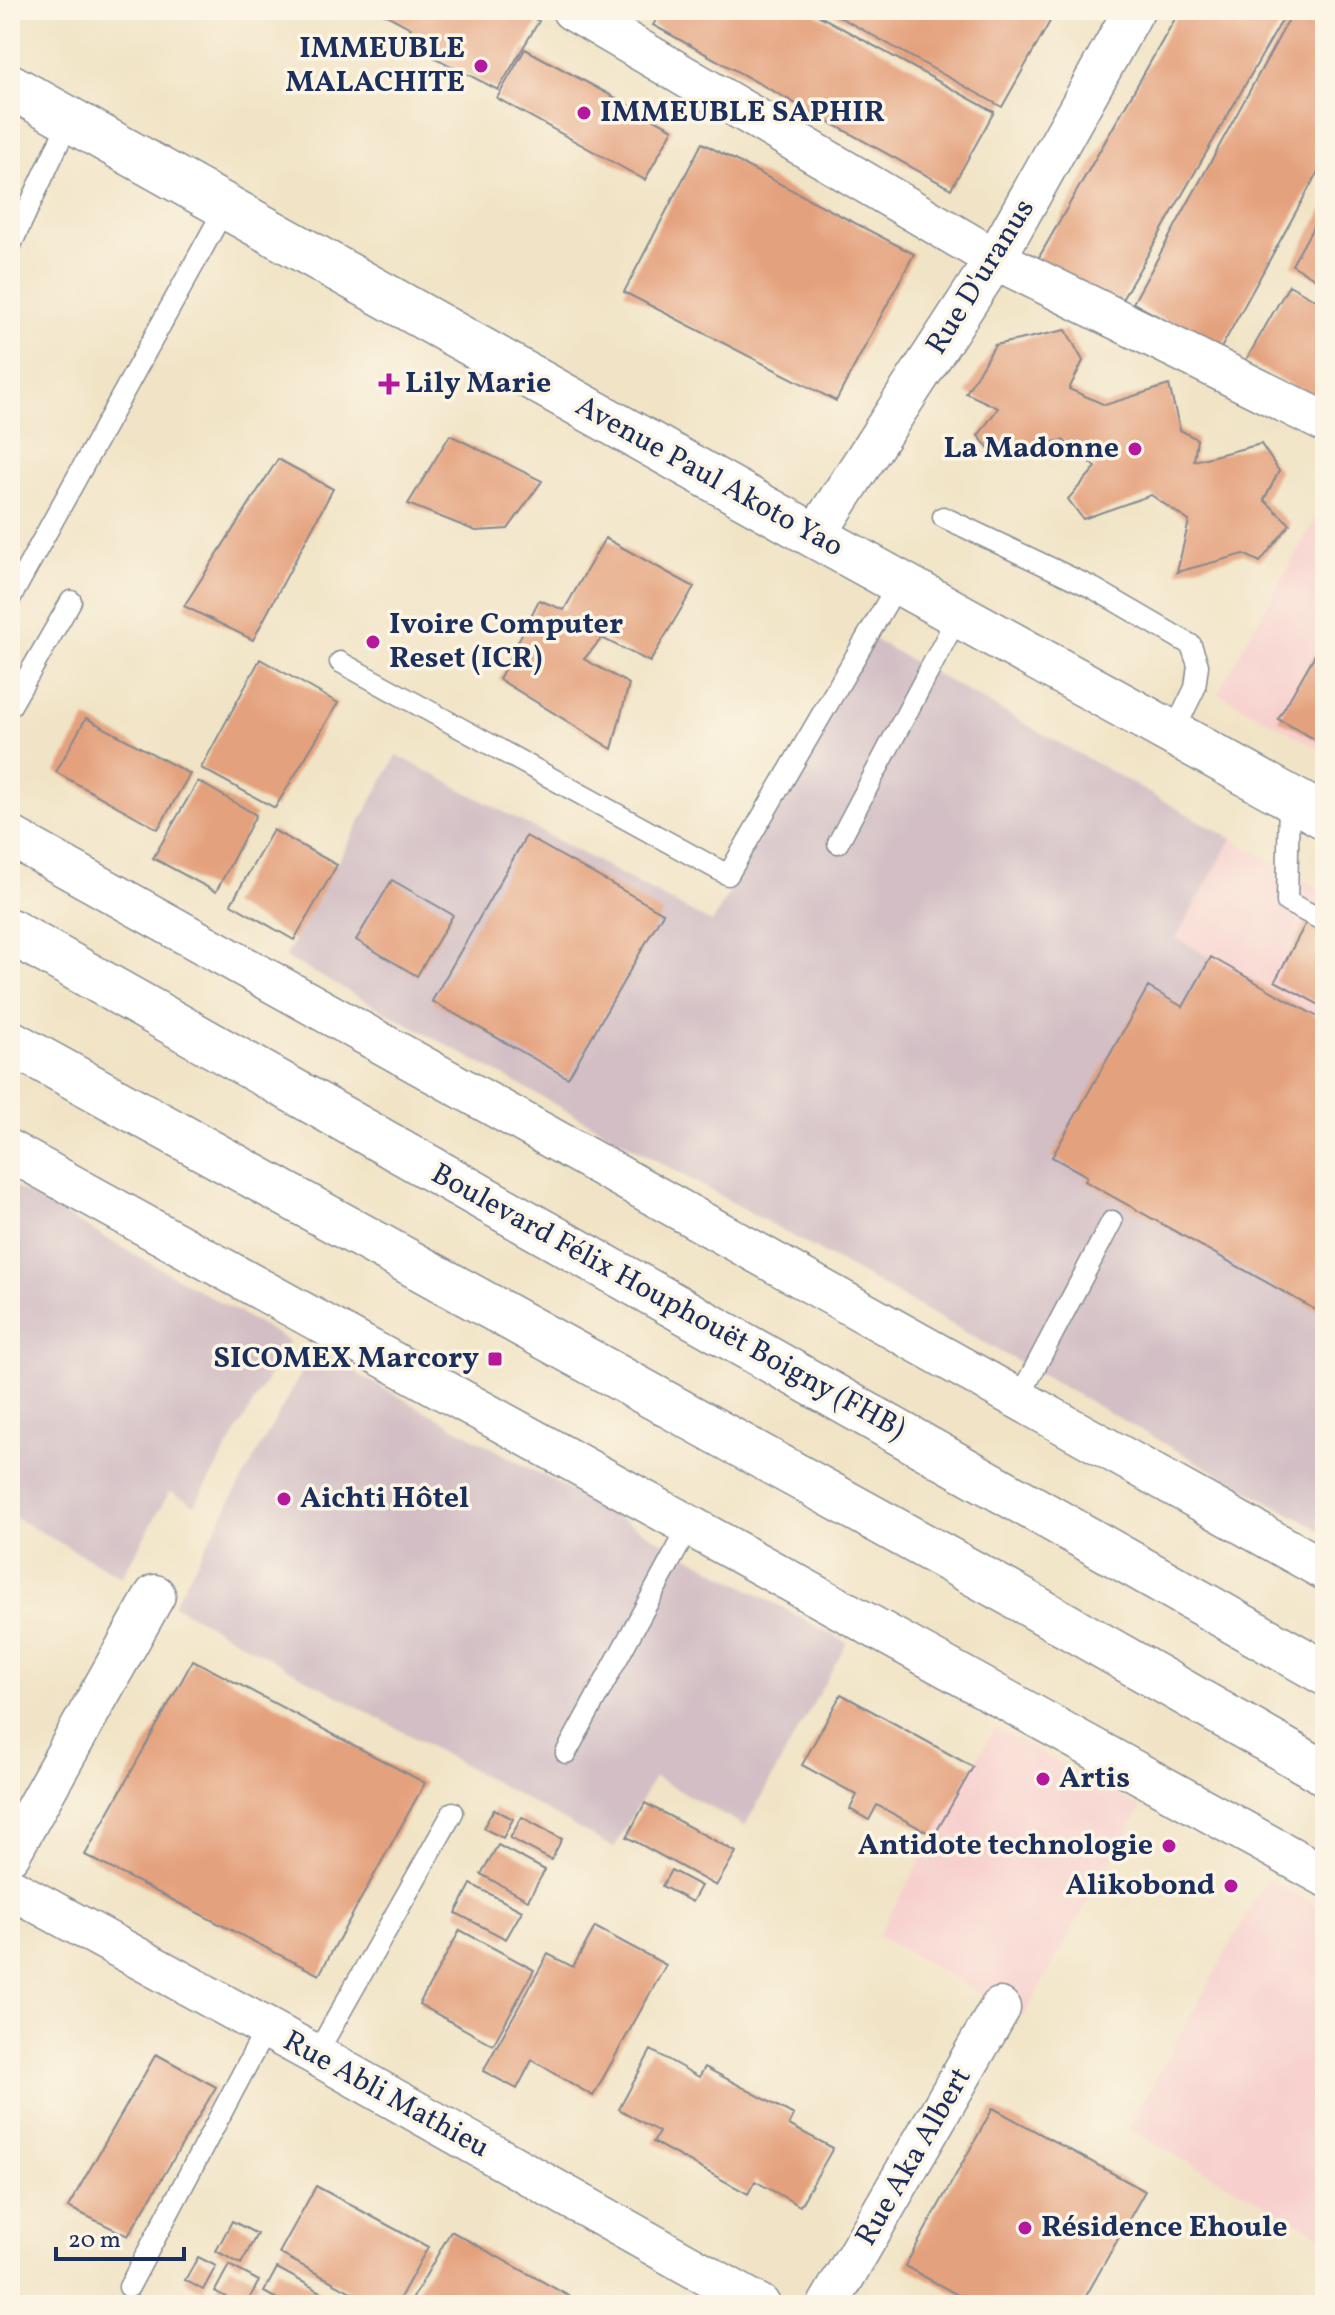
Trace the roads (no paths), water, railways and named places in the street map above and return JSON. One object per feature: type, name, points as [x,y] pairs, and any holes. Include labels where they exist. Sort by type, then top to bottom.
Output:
[{"type":"main road","name":"Avenue Paul Akoto Yao","points":[[10,86],[1307,808]]},
{"type":"main road","name":"Boulevard Félix Houphouët Boigny (FHB)","points":[[10,931],[1325,1673]]},
{"type":"main road","points":[[10,1042],[992,1584],[1325,1773]]},
{"type":"street","points":[[572,10],[995,259],[1325,422]]},
{"type":"street","name":"Rue D'uranus","points":[[815,536],[995,259],[1134,10]]},
{"type":"street","points":[[10,836],[1325,1570]]},
{"type":"street","points":[[10,1151],[1325,1876]]},
{"type":"street","points":[[10,1854],[155,1595]]},
{"type":"street","name":"Rue Abli Mathieu","points":[[10,1888],[316,2055],[760,2305]]},
{"type":"street","name":"Rue Aka Albert","points":[[828,2305],[1000,2008]]},
{"type":"lane","points":[[10,247],[70,119]]},
{"type":"lane","points":[[10,599],[226,206]]},
{"type":"lane","points":[[943,517],[1093,588],[1191,645],[1198,665],[1195,688],[1173,733]]},
{"type":"lane","points":[[340,662],[728,875],[899,582]]},
{"type":"lane","points":[[10,707],[71,601]]},
{"type":"lane","points":[[838,843],[959,614]]},
{"type":"lane","points":[[1307,808],[1287,902],[1322,920]]},
{"type":"lane","points":[[1018,1400],[1112,1221]]},
{"type":"lane","points":[[566,1753],[690,1525]]},
{"type":"lane","points":[[316,2055],[453,1812]]},
{"type":"lane","points":[[129,2287],[266,2029]]},
{"type":"place","name":"IMMEUBLE MALACHITE","points":[[481,66]]},
{"type":"place","name":"IMMEUBLE SAPHIR","points":[[584,113]]},
{"type":"place","name":"Lily Marie","points":[[389,384]]},
{"type":"place","name":"La Madonne","points":[[1135,449]]},
{"type":"place","name":"Ivoire Computer Reset (ICR)","points":[[373,642]]},
{"type":"place","name":"SICOMEX Marcory","points":[[495,1359]]},
{"type":"place","name":"Aichti Hôtel","points":[[284,1499]]},
{"type":"place","name":"Artis","points":[[1043,1779]]},
{"type":"place","name":"Antidote technologie","points":[[1169,1846]]},
{"type":"place","name":"Alikobond","points":[[1231,1886]]},
{"type":"place","name":"Résidence Ehoule","points":[[1025,2228]]}]
